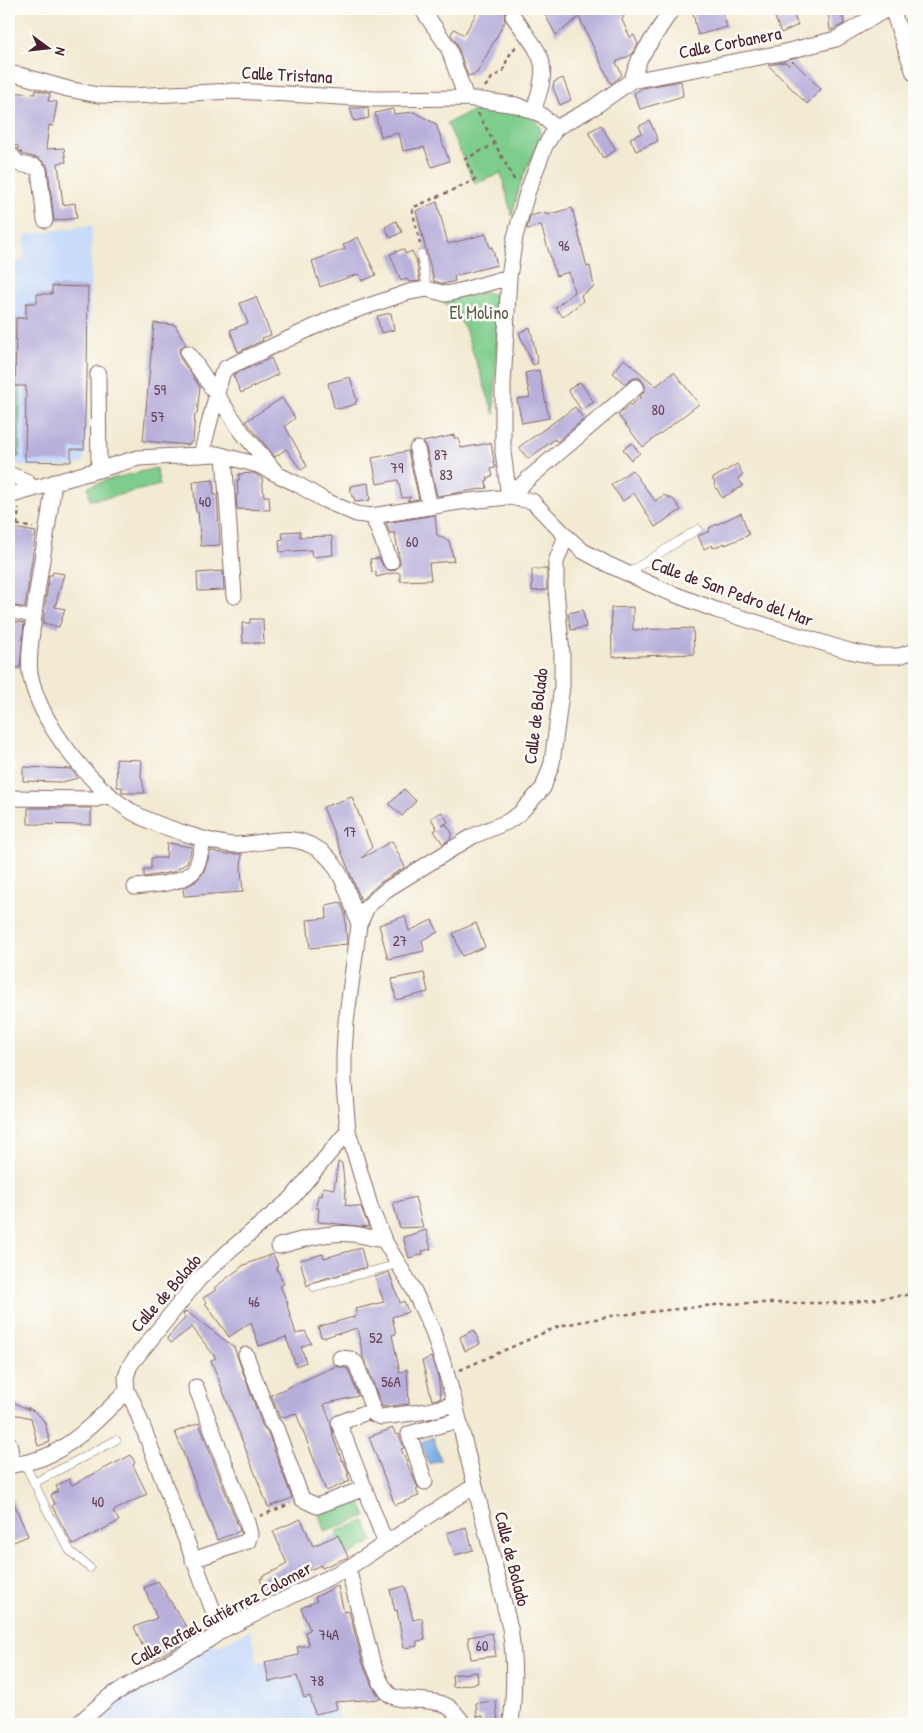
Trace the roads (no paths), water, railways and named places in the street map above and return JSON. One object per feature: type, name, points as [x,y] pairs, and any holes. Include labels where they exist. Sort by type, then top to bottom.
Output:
[{"type":"street","points":[[422,9],[448,47],[473,99],[516,105],[540,114],[556,128]]},
{"type":"street","points":[[509,497],[503,452],[503,385],[509,277],[515,237],[527,193],[545,146],[556,128],[594,107],[631,81],[640,58],[672,9]]},
{"type":"street","name":"Calle Corbanera","points":[[631,81],[781,53],[836,39],[888,9]]},
{"type":"street","points":[[892,9],[914,73]]},
{"type":"street","points":[[513,16],[538,51],[544,64],[543,84],[533,111]]},
{"type":"street","name":"Calle Tristana","points":[[9,74],[98,95],[130,96],[234,90],[375,99],[473,99]]},
{"type":"street","points":[[9,153],[19,164],[36,167],[39,170],[45,220]]},
{"type":"street","points":[[201,455],[222,374],[226,368],[333,318],[408,292],[427,289],[446,294],[509,277]]},
{"type":"street","name":"Calle de San Pedro del Mar","points":[[188,353],[242,432],[277,474]]},
{"type":"street","points":[[98,374],[99,470]]},
{"type":"street","points":[[509,497],[636,387]]},
{"type":"street","points":[[417,449],[430,507]]},
{"type":"street","name":"Calle de San Pedro del Mar","points":[[9,496],[138,458],[217,454],[258,465],[324,500],[356,514],[372,516],[459,502],[509,497],[532,501],[583,551],[663,590],[716,610],[849,651],[873,656],[899,656],[914,651]]},
{"type":"street","points":[[224,456],[234,596]]},
{"type":"street","points":[[9,474],[26,481],[33,488]]},
{"type":"street","name":"Calle de Bolado","points":[[54,482],[33,617],[30,671],[35,694],[48,721],[63,743],[92,779],[110,795],[147,820],[218,843],[234,844],[279,839],[296,840],[321,850],[331,861],[348,890],[358,925]]},
{"type":"street","points":[[372,516],[391,562]]},
{"type":"street","name":"Calle de Bolado","points":[[511,1724],[515,1662],[510,1628],[455,1404],[432,1329],[412,1287],[384,1240],[371,1209],[348,1130],[344,1083],[344,1054],[358,925],[367,907],[386,890],[473,836],[507,822],[519,814],[543,788],[552,763],[562,686],[562,654],[556,588],[556,562],[566,536]]},
{"type":"street","points":[[9,612],[33,617]]},
{"type":"street","points":[[9,798],[96,798],[110,795]]},
{"type":"street","points":[[135,887],[170,882],[184,878],[192,873],[196,868],[204,839]]},
{"type":"street","name":"Calle de Bolado","points":[[126,1391],[126,1377],[130,1365],[170,1313],[199,1280],[231,1249],[291,1199],[348,1130]]},
{"type":"street","points":[[278,1246],[337,1233],[354,1234],[384,1240]]},
{"type":"street","points":[[246,1355],[302,1498],[316,1506],[364,1488]]},
{"type":"street","points":[[340,1358],[350,1359],[356,1363],[375,1415],[381,1417],[428,1411],[455,1404]]},
{"type":"street","points":[[194,1560],[248,1541],[250,1534],[196,1387]]},
{"type":"street","points":[[9,1443],[15,1464],[41,1458],[64,1446],[94,1422],[126,1391],[134,1404],[221,1631]]},
{"type":"street","points":[[362,1414],[339,1423],[386,1544]]},
{"type":"street","points":[[426,1482],[409,1434],[458,1420]]},
{"type":"street","name":"Calle Rafael Gutiérrez Colomer","points":[[78,1724],[110,1696],[210,1640],[221,1631],[348,1568],[474,1486]]},
{"type":"street","points":[[348,1568],[372,1661],[388,1694],[398,1698],[432,1700],[446,1705],[451,1708],[464,1724]]},
{"type":"lane","points":[[421,254],[427,289]]},
{"type":"lane","points":[[627,573],[698,529]]},
{"type":"lane","points":[[314,1287],[398,1264]]},
{"type":"lane","points":[[34,1483],[116,1440]]},
{"type":"lane","points":[[15,1464],[34,1483],[70,1551],[90,1568]]},
{"type":"water","points":[[433,1437],[441,1460],[429,1464],[421,1442]]},
{"type":"park label","name":"El Molino","points":[[479,313]]}]
